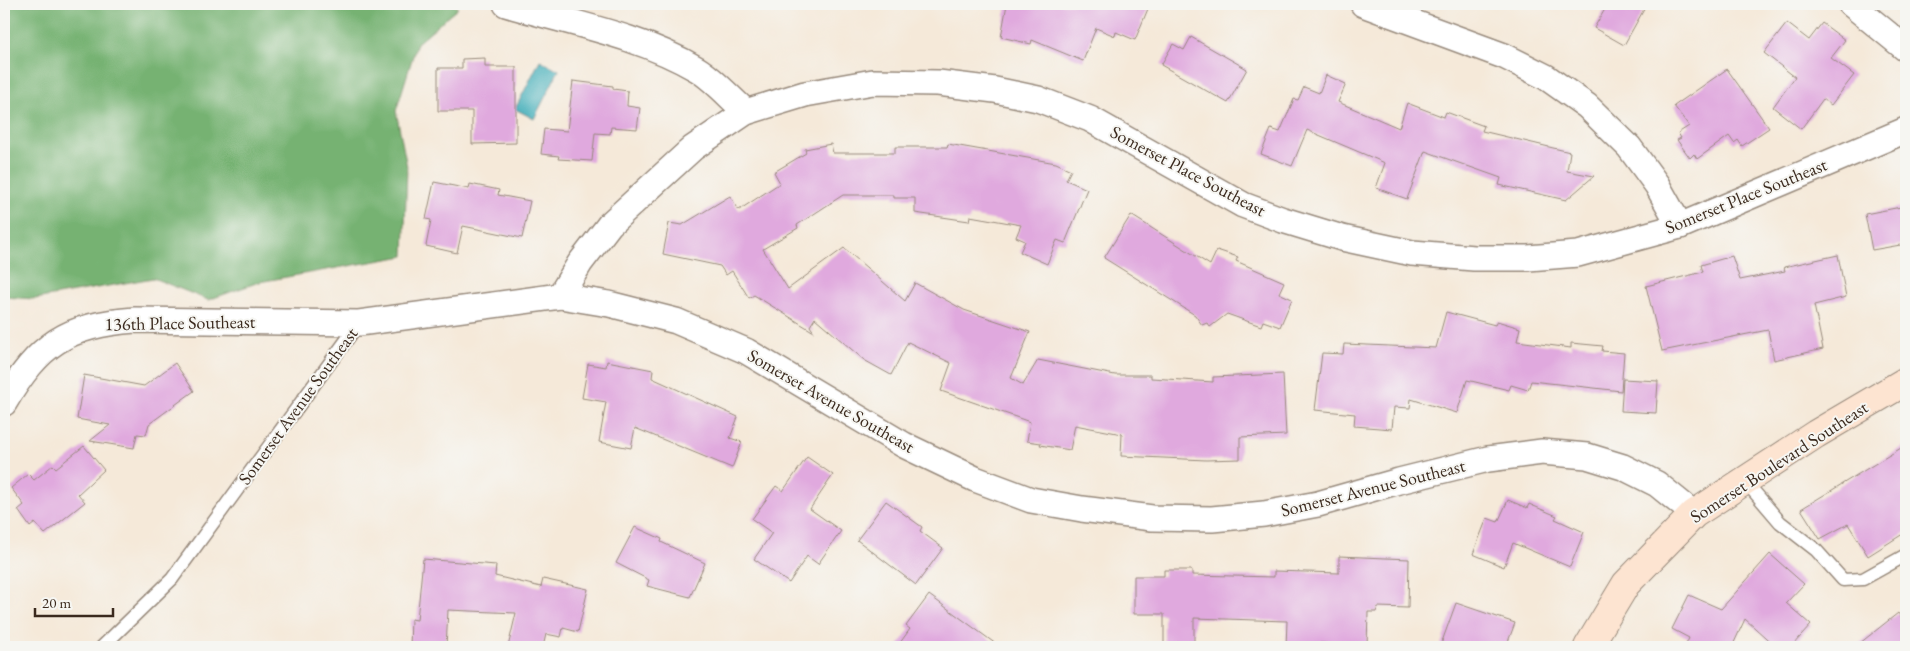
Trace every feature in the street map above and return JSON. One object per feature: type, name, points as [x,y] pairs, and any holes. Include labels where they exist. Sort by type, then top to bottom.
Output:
[{"type":"street","points":[[506,4],[618,36],[664,53],[699,70],[746,112]]},
{"type":"street","points":[[1363,4],[1504,56],[1546,77],[1587,106],[1629,148],[1657,185],[1680,226]]},
{"type":"street","points":[[1851,4],[1906,49]]},
{"type":"street","name":"Somerset Place Southeast","points":[[560,296],[580,263],[610,224],[693,148],[746,112],[805,94],[873,82],[938,83],[995,90],[1038,99],[1090,119],[1243,205],[1342,238],[1412,253],[1474,258],[1528,258],[1578,254],[1680,226],[1906,130]]},
{"type":"street","name":"Somerset Avenue Southeast","points":[[359,323],[560,296],[609,304],[676,321],[746,351],[904,445],[975,479],[1031,500],[1082,509],[1152,518],[1212,519],[1264,514],[1318,504],[1399,481],[1488,459],[1542,452],[1588,456],[1623,467],[1657,484],[1694,514]]},
{"type":"street","name":"136th Place Southeast","points":[[4,403],[23,370],[48,347],[73,332],[102,322],[135,320],[359,323]]},
{"type":"street","name":"Somerset Boulevard Southeast","points":[[1588,647],[1626,584],[1694,514],[1816,434],[1906,381]]},
{"type":"lane","name":"Somerset Avenue Southeast","points":[[102,647],[172,579],[359,323]]},
{"type":"lane","points":[[1745,481],[1780,522],[1816,550],[1843,580],[1863,580],[1906,555]]},
{"type":"green space","points":[[4,4],[452,4],[458,8],[417,43],[396,111],[407,167],[404,256],[259,282],[208,300],[153,278],[35,299],[4,297]]},
{"type":"water","points":[[540,60],[559,70],[534,119],[515,109]]},
{"type":"building","points":[[1007,4],[1150,4],[1135,40],[1116,32],[1115,36],[1096,28],[1083,61],[1032,40],[1031,44],[1001,37]]},
{"type":"building","points":[[1608,4],[1647,4],[1624,45],[1594,28]]},
{"type":"building","points":[[1787,23],[1809,40],[1822,23],[1845,40],[1831,58],[1854,75],[1831,105],[1823,99],[1801,129],[1773,107],[1795,77],[1764,53]]},
{"type":"building","points":[[1191,37],[1247,69],[1228,103],[1161,65],[1173,44],[1184,50]]},
{"type":"building","points":[[485,58],[485,67],[516,67],[516,143],[472,144],[472,111],[438,111],[438,68],[462,68],[462,59]]},
{"type":"building","points":[[1727,69],[1769,128],[1742,146],[1738,140],[1734,143],[1729,136],[1697,159],[1694,154],[1690,158],[1677,140],[1681,138],[1678,133],[1689,126],[1674,106]]},
{"type":"building","points":[[1326,75],[1346,84],[1338,102],[1399,128],[1407,103],[1444,117],[1446,112],[1484,126],[1482,131],[1570,152],[1567,171],[1594,176],[1566,200],[1499,185],[1501,178],[1425,151],[1407,199],[1376,188],[1385,163],[1307,130],[1292,166],[1261,154],[1271,129],[1280,132],[1294,99],[1298,100],[1304,87],[1319,93]]},
{"type":"building","points":[[573,81],[613,86],[613,89],[628,91],[627,106],[640,108],[637,129],[611,127],[610,134],[595,133],[592,161],[558,159],[559,156],[541,154],[544,129],[567,131]]},
{"type":"building","points":[[831,144],[833,153],[895,153],[895,147],[947,147],[948,144],[1056,163],[1071,170],[1066,180],[1087,189],[1065,243],[1057,240],[1047,264],[1020,252],[1025,241],[1016,237],[1021,225],[970,216],[969,221],[915,213],[915,198],[894,198],[894,195],[843,195],[797,225],[798,228],[763,249],[788,289],[844,248],[905,301],[915,283],[964,310],[1030,332],[1011,378],[1023,385],[1038,360],[1115,375],[1151,375],[1151,378],[1213,382],[1213,377],[1283,374],[1286,435],[1240,437],[1240,459],[1206,460],[1121,456],[1122,434],[1075,425],[1070,450],[1040,445],[1041,443],[1027,441],[1030,422],[941,391],[951,363],[908,342],[891,375],[864,360],[815,318],[810,326],[814,332],[754,295],[749,298],[732,271],[726,275],[720,266],[663,254],[669,223],[682,225],[730,196],[739,210],[780,183],[774,172],[806,153],[805,149]]},
{"type":"building","points":[[434,182],[469,189],[470,184],[499,190],[498,195],[530,201],[522,238],[463,226],[457,253],[426,246],[431,220],[426,219]]},
{"type":"building","points":[[1906,206],[1906,244],[1872,250],[1865,214]]},
{"type":"building","points":[[1131,215],[1210,265],[1217,250],[1238,257],[1236,261],[1284,282],[1279,293],[1292,299],[1280,327],[1263,321],[1261,326],[1227,314],[1210,327],[1207,323],[1202,325],[1195,315],[1104,258]]},
{"type":"building","points":[[1838,255],[1846,297],[1814,305],[1823,349],[1774,360],[1768,330],[1662,351],[1646,286],[1703,272],[1701,265],[1732,256],[1740,280],[1785,271],[1784,267]]},
{"type":"building","points":[[1446,312],[1495,325],[1497,321],[1520,328],[1517,341],[1571,348],[1571,343],[1603,346],[1602,351],[1624,353],[1621,391],[1531,381],[1528,390],[1511,385],[1509,390],[1467,380],[1457,413],[1411,399],[1410,408],[1394,407],[1392,429],[1354,426],[1355,414],[1315,410],[1322,353],[1343,354],[1344,344],[1436,348]]},
{"type":"building","points":[[607,361],[653,370],[652,378],[738,417],[730,438],[742,442],[732,468],[635,428],[631,448],[599,442],[606,402],[582,398],[588,364],[606,367]]},
{"type":"building","points":[[175,363],[194,391],[149,424],[146,435],[137,434],[134,448],[90,441],[110,425],[77,419],[84,375],[144,386]]},
{"type":"building","points":[[1623,379],[1658,381],[1656,413],[1621,411]]},
{"type":"building","points":[[1906,445],[1906,532],[1868,556],[1848,524],[1820,539],[1801,509]]},
{"type":"building","points":[[84,446],[104,470],[78,494],[85,502],[45,534],[35,523],[30,527],[18,510],[24,505],[11,488],[28,474],[34,480],[53,465],[56,468]]},
{"type":"building","points":[[807,457],[833,475],[810,509],[841,531],[818,564],[807,556],[789,583],[754,559],[772,533],[752,519],[776,486],[783,491]]},
{"type":"building","points":[[1508,500],[1527,508],[1529,504],[1557,516],[1555,519],[1584,532],[1570,567],[1513,543],[1504,567],[1473,554],[1487,518],[1498,522]]},
{"type":"building","points":[[886,501],[922,527],[920,531],[943,548],[916,585],[857,540]]},
{"type":"building","points":[[635,527],[662,539],[661,542],[705,563],[690,597],[647,586],[649,580],[616,563]]},
{"type":"building","points":[[1770,554],[1804,584],[1786,603],[1811,625],[1791,647],[1776,647],[1745,619],[1732,647],[1685,647],[1689,638],[1672,629],[1689,595],[1721,609]]},
{"type":"building","points":[[1339,556],[1409,559],[1408,608],[1378,607],[1376,612],[1368,612],[1367,646],[1320,643],[1320,647],[1286,647],[1287,621],[1194,618],[1194,647],[1164,647],[1164,614],[1134,614],[1134,576],[1164,576],[1164,570],[1192,570],[1192,575],[1274,577],[1274,571],[1339,573]]},
{"type":"building","points":[[423,559],[496,565],[495,576],[541,587],[543,579],[588,589],[578,632],[563,628],[561,637],[546,634],[543,647],[508,647],[516,613],[448,610],[446,647],[410,647],[411,619],[417,620]]},
{"type":"building","points":[[929,595],[1000,647],[897,647],[910,629],[906,626]]},
{"type":"building","points":[[1456,603],[1515,623],[1506,647],[1440,647]]},
{"type":"building","points":[[1898,613],[1906,624],[1906,647],[1855,647]]}]
